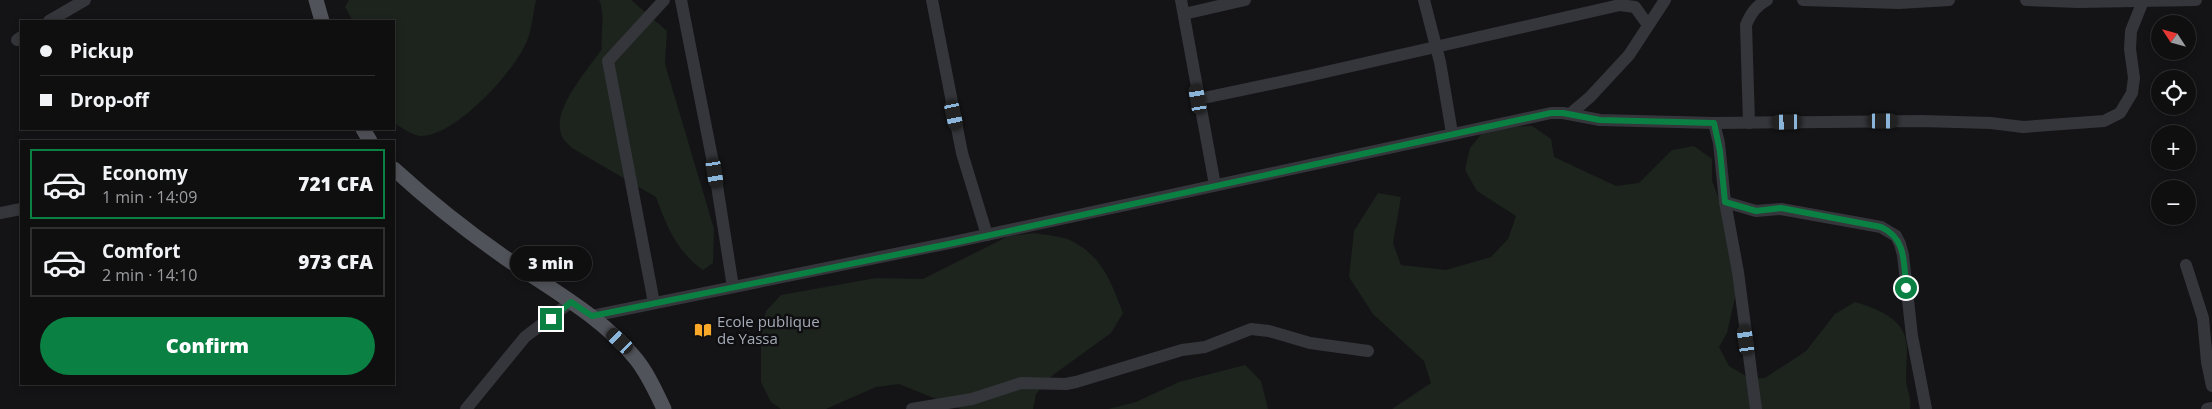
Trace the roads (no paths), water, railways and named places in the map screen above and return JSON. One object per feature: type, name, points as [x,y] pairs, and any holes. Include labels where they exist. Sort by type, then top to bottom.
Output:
[{"type":"main road","points":[[316,0],[322,20]]},
{"type":"main road","points":[[395,170],[415,188],[505,258],[592,316],[637,360],[664,409]]},
{"type":"street","points":[[51,20],[85,0]]},
{"type":"street","points":[[654,304],[608,61],[664,0]]},
{"type":"street","points":[[680,0],[715,173],[733,287]]},
{"type":"street","points":[[932,0],[962,153],[987,235]]},
{"type":"street","points":[[1181,0],[1215,185]]},
{"type":"street","points":[[1184,14],[1245,0]]},
{"type":"street","points":[[1424,0],[1436,46],[1452,133]]},
{"type":"street","points":[[1570,114],[1590,97],[1628,56],[1665,0]]},
{"type":"street","points":[[1749,123],[1746,25],[1758,5],[1767,0]]},
{"type":"street","points":[[1803,0],[1899,3],[1949,0]]},
{"type":"street","points":[[2026,0],[2196,0]]},
{"type":"street","points":[[592,316],[987,235],[1551,113],[1570,114],[1600,120],[1714,123],[1922,121],[1991,123],[2023,127],[2104,121],[2120,113],[2132,93],[2134,78],[2130,41],[2134,21],[2143,1]]},
{"type":"street","points":[[1198,99],[1620,5],[1635,7],[1648,25]]},
{"type":"street","points":[[1714,123],[1720,151],[1725,202],[1738,272],[1756,409]]},
{"type":"street","points":[[1725,202],[1756,211],[1781,208],[1881,227],[1896,236],[1903,255],[1912,336],[1926,409]]},
{"type":"street","points":[[0,214],[20,209]]},
{"type":"street","points":[[2186,265],[2203,318],[2212,386]]},
{"type":"street","points":[[466,409],[525,337],[571,302]]},
{"type":"street","points":[[912,409],[972,399],[1021,383],[1066,384],[1076,382],[1182,350],[1205,347],[1251,330],[1269,331],[1310,343],[1368,351]]},
{"type":"street","points":[[2207,409],[2212,408]]},
{"type":"place","name":"Ecole publique de Yassa","points":[[703,330]]}]
